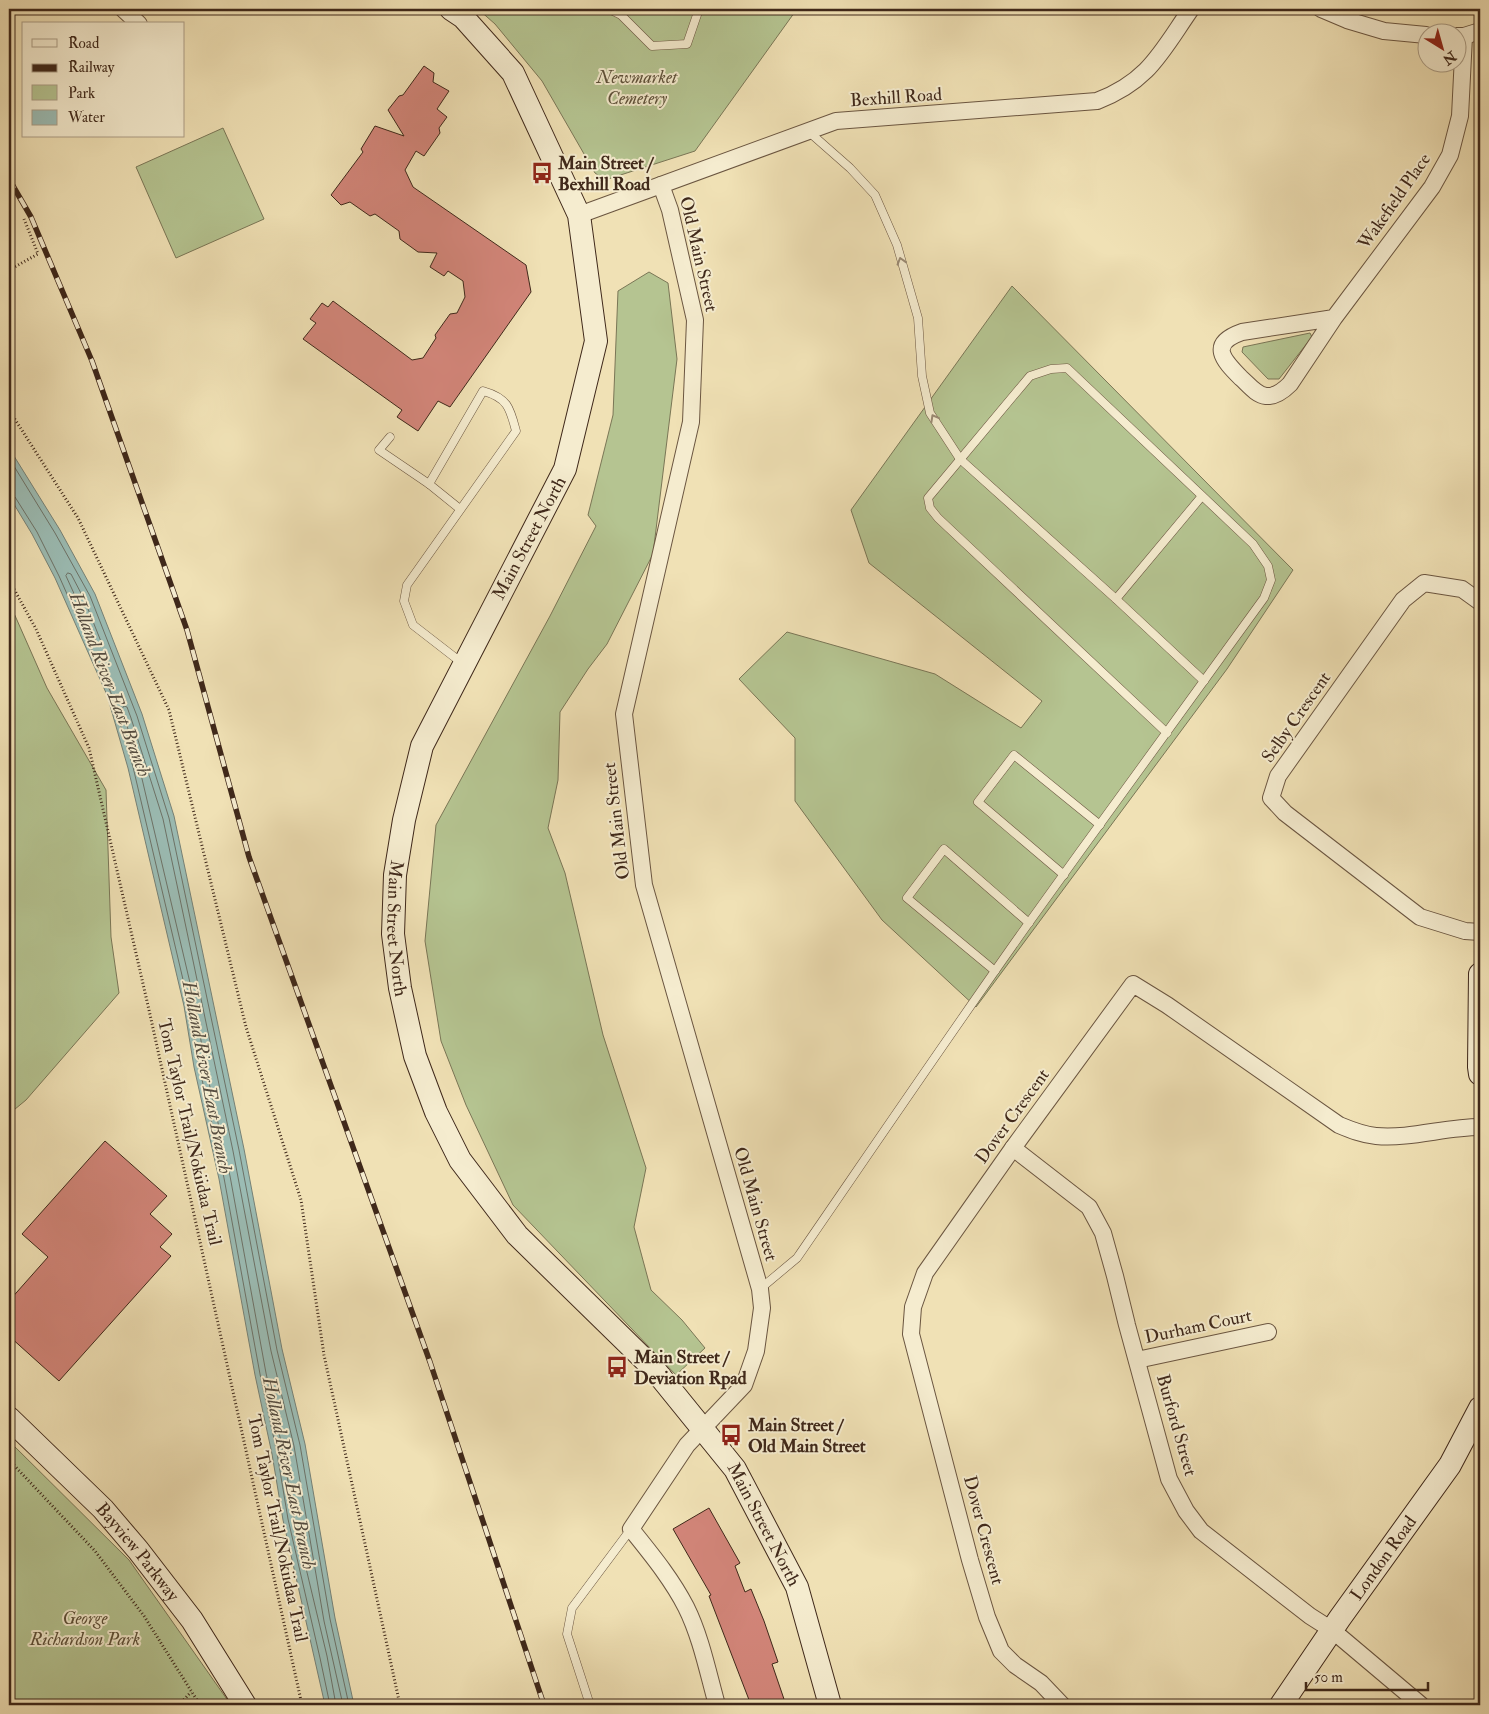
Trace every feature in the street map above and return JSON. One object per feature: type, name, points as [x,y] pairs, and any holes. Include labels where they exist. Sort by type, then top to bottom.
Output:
[{"type":"main road","name":"Main Street North","points":[[451,9],[462,17],[513,73],[579,215],[596,341],[565,469],[422,746],[404,820],[395,875],[393,934],[400,988],[416,1056],[436,1112],[460,1160],[517,1235],[654,1369],[735,1469],[797,1587],[830,1705]]},
{"type":"main road","points":[[1480,974],[1480,1074]]},
{"type":"main road","name":"London Road","points":[[1281,1705],[1450,1465],[1480,1408]]},
{"type":"main road","name":"Bayview Parkway","points":[[9,1418],[103,1509],[138,1550],[192,1620],[245,1705]]},
{"type":"street","points":[[123,9],[137,22]]},
{"type":"street","name":"Bexhill Road","points":[[579,215],[836,121],[1097,101],[1116,94],[1145,73],[1191,9]]},
{"type":"street","points":[[1321,9],[1347,20],[1384,31],[1416,34]]},
{"type":"street","points":[[1466,34],[1480,31]]},
{"type":"street","name":"Wakefield Place","points":[[1334,318],[1234,334],[1224,344],[1223,358],[1258,394],[1275,395],[1290,384],[1334,318],[1432,187],[1450,155],[1460,116],[1460,72]]},
{"type":"street","name":"Old Main Street","points":[[631,1529],[687,1446],[744,1384],[756,1351],[762,1308],[760,1289],[644,885],[624,714],[691,422],[695,320],[670,210],[661,185]]},
{"type":"street","name":"Selby Crescent","points":[[1480,602],[1462,589],[1424,583],[1403,600],[1278,776],[1271,798],[1285,813],[1420,917],[1465,931],[1480,932]]},
{"type":"street","name":"Dover Crescent","points":[[1062,1705],[1041,1682],[1016,1664],[995,1655],[987,1617],[970,1560],[912,1334],[913,1307],[925,1273],[1013,1148],[1133,984],[1167,1005],[1339,1125],[1365,1134],[1395,1137],[1480,1127]]},
{"type":"street","name":"Burford Street","points":[[1013,1148],[1089,1207],[1103,1233],[1169,1479],[1186,1512],[1201,1531],[1310,1616],[1332,1630],[1421,1705]]},
{"type":"street","name":"Durham Court","points":[[1137,1360],[1268,1332]]},
{"type":"street","points":[[631,1529],[664,1570],[685,1607],[694,1626],[717,1705]]},
{"type":"lane","points":[[609,9],[621,15],[652,46],[687,44],[699,9]]},
{"type":"lane","points":[[808,132],[850,168],[875,195],[897,245],[918,318],[922,376],[930,413],[960,459],[1204,680]]},
{"type":"lane","points":[[760,1289],[798,1258],[995,971],[1167,733],[1204,680],[1264,598],[1271,580],[1268,566],[1253,544],[1067,368],[1051,369],[1030,376],[928,498],[930,508],[938,518],[1167,733]]},
{"type":"lane","points":[[429,484],[483,391],[494,394],[511,408],[516,431],[406,585],[404,601],[413,625],[464,664]]},
{"type":"lane","points":[[390,437],[380,450],[429,484],[460,509]]},
{"type":"lane","points":[[1116,599],[1202,496]]},
{"type":"lane","points":[[1064,875],[978,802],[1014,755],[1100,825]]},
{"type":"lane","points":[[995,971],[907,898],[944,849],[1029,923]]},
{"type":"lane","points":[[590,1705],[567,1634],[572,1608],[631,1529]]},
{"type":"path","points":[[9,270],[38,254],[24,219]]},
{"type":"path","points":[[9,410],[78,518],[168,710],[246,1027],[300,1200],[324,1354],[400,1705]]},
{"type":"path","name":"Tom Taylor Trail/Nokiidaa Trail","points":[[9,580],[36,629],[89,748],[149,1010],[302,1705]]},
{"type":"path","points":[[9,1460],[96,1551],[144,1616],[200,1705]]},
{"type":"path","points":[[179,1705],[191,1692]]},
{"type":"green space","name":"Newmarket Cemetery","points":[[478,9],[797,9],[695,151],[605,180],[595,173],[542,81],[495,24]]},
{"type":"green space","points":[[223,128],[264,219],[176,258],[136,167]]},
{"type":"green space","points":[[649,272],[668,283],[677,359],[653,554],[607,644],[560,712],[558,780],[548,828],[565,873],[603,1035],[646,1168],[634,1227],[651,1290],[682,1320],[705,1348],[676,1375],[513,1205],[466,1105],[441,1041],[425,941],[436,825],[550,616],[596,526],[588,515],[613,415],[618,291]]},
{"type":"green space","points":[[1012,286],[1293,570],[1227,669],[976,1007],[882,920],[795,801],[795,738],[739,679],[787,632],[935,674],[1021,728],[1042,701],[869,563],[851,510]]},
{"type":"green space","points":[[1310,333],[1312,337],[1279,379],[1268,379],[1242,352],[1243,347]]},
{"type":"green space","points":[[9,602],[47,688],[106,790],[111,937],[119,993],[26,1100],[9,1114]]},
{"type":"green space","name":"George Richardson Park","points":[[9,1441],[129,1560],[231,1705],[9,1705]]},
{"type":"water","name":"Holland River East Branch","points":[[9,448],[60,530],[95,594],[142,714],[174,816],[244,1149],[282,1349],[305,1444],[335,1618],[354,1705],[325,1705],[283,1520],[219,1179],[194,1067],[184,1006],[128,768],[107,695],[55,578],[9,496]]},
{"type":"building","points":[[424,66],[434,73],[433,82],[449,91],[437,109],[447,117],[439,128],[440,133],[424,156],[416,151],[405,170],[413,187],[526,265],[531,292],[450,407],[438,401],[418,431],[397,417],[402,410],[303,339],[316,323],[310,319],[322,303],[328,307],[333,301],[412,360],[423,358],[436,338],[435,335],[450,314],[457,313],[465,297],[463,281],[448,271],[444,276],[430,267],[437,253],[418,252],[400,239],[399,231],[375,214],[370,216],[350,202],[341,205],[331,195],[363,152],[361,149],[375,126],[404,136],[388,110],[399,96],[403,95]]},
{"type":"building","points":[[105,1141],[167,1196],[150,1214],[172,1234],[160,1247],[171,1256],[59,1381],[9,1336],[9,1301],[48,1257],[22,1234]]},
{"type":"building","points":[[709,1508],[740,1563],[735,1566],[745,1592],[751,1589],[764,1621],[778,1662],[772,1664],[786,1705],[751,1705],[709,1596],[711,1595],[673,1529]]},
{"type":"railway","points":[[9,179],[31,217],[92,361],[187,630],[249,857],[430,1362],[544,1705]]},
{"type":"place","name":"Main Street / Bexhill Road","points":[[542,173]]},
{"type":"place","name":"Main Street / Deviation Rpad","points":[[617,1367]]},
{"type":"place","name":"Main Street / Old Main Street","points":[[731,1435]]}]
